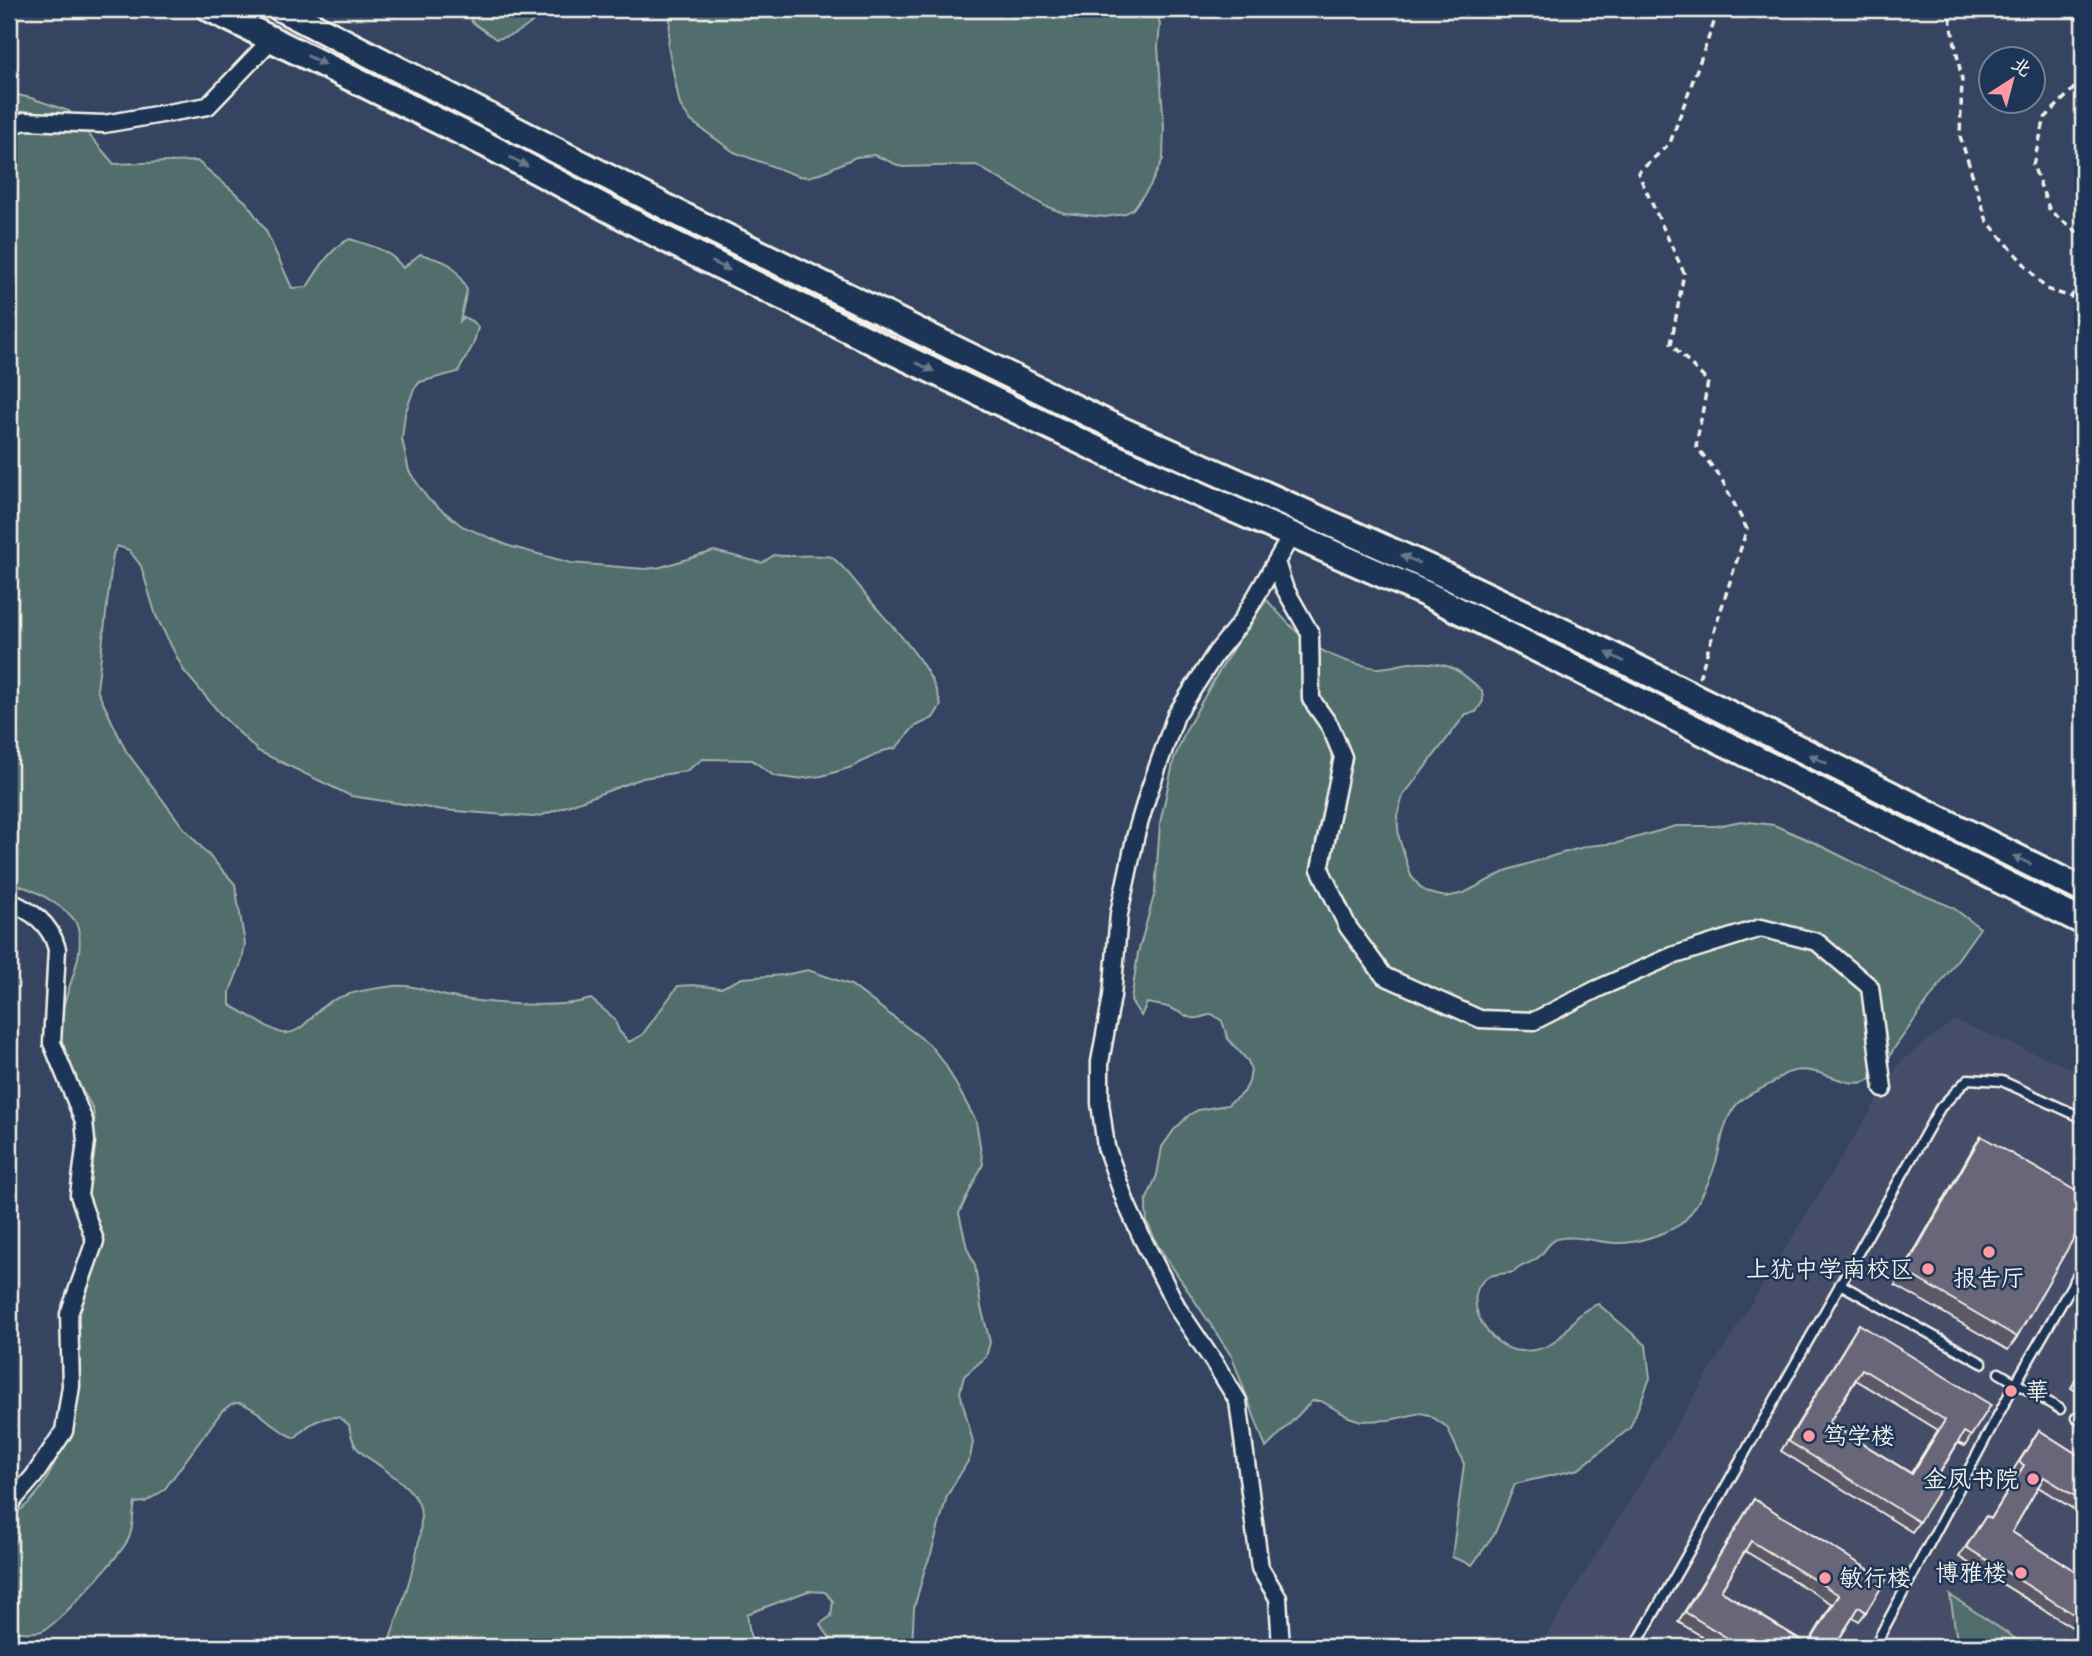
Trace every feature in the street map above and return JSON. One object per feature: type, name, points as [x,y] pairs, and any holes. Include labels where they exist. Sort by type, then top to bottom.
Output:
[{"type":"main road","points":[[210,9],[483,143],[667,240],[877,344],[1105,453],[1438,600],[2083,922]]},
{"type":"main road","points":[[281,9],[680,214],[1113,426],[1432,569],[1594,646],[2083,890]]},
{"type":"street","points":[[9,126],[25,121],[104,124],[208,106],[272,39]]},
{"type":"street","points":[[1281,1647],[1278,1598],[1260,1568],[1238,1401],[1178,1309],[1126,1203],[1105,1147],[1100,1103],[1100,1062],[1112,996],[1119,914],[1136,834],[1176,715],[1216,653],[1241,622],[1291,536]]},
{"type":"street","points":[[1276,562],[1284,587],[1310,633],[1311,699],[1330,726],[1343,757],[1320,869],[1348,928],[1384,976],[1480,1018],[1534,1021],[1597,989],[1672,957],[1761,928],[1817,942],[1870,986],[1884,1089]]},
{"type":"street","points":[[9,901],[38,915],[54,936],[57,949],[52,1043],[84,1121],[86,1141],[79,1195],[95,1241],[69,1314],[71,1386],[64,1431],[34,1476],[9,1505]]},
{"type":"lane","points":[[1635,1647],[1940,1108],[1968,1079],[2002,1080],[2083,1118]]},
{"type":"lane","points":[[1874,1647],[2016,1383],[2083,1266]]},
{"type":"lane","points":[[1840,1284],[1982,1363]]},
{"type":"lane","points":[[1999,1373],[2060,1409]]},
{"type":"path","points":[[1693,696],[1748,529],[1721,478],[1696,446],[1708,382],[1671,344],[1684,273],[1638,173],[1670,144],[1719,9]]},
{"type":"path","points":[[1942,9],[1949,13],[1962,80],[1960,136],[1987,221],[2046,289],[2071,297],[2083,279]]},
{"type":"path","points":[[2063,9],[2083,23]]},
{"type":"path","points":[[2083,79],[2045,118],[2033,165],[2050,211],[2081,236],[2083,241]]},
{"type":"shaded area","name":"上犹中学南校区","points":[[1954,1020],[2083,1073],[2083,1647],[1539,1647],[1901,1061]]},
{"type":"green space","points":[[467,9],[544,9],[523,29],[496,39],[472,22]]},
{"type":"green space","points":[[671,9],[1157,9],[1160,25],[1158,47],[1164,126],[1163,159],[1150,186],[1133,209],[1124,214],[1105,217],[1064,213],[1045,206],[976,165],[902,167],[875,155],[856,157],[808,177],[798,176],[734,152],[691,121],[680,105],[668,47]]},
{"type":"green space","points":[[9,93],[69,111],[114,164],[197,161],[246,202],[266,231],[292,288],[307,287],[331,253],[350,239],[386,252],[403,268],[420,254],[445,262],[454,268],[467,290],[460,321],[464,317],[478,328],[473,345],[458,372],[420,382],[414,389],[405,414],[402,439],[409,471],[428,499],[462,526],[509,546],[571,563],[645,569],[661,567],[714,551],[762,563],[774,555],[832,557],[900,635],[929,675],[941,705],[933,718],[914,727],[896,748],[883,751],[852,767],[822,776],[796,779],[774,776],[752,760],[703,759],[686,771],[643,778],[532,817],[443,810],[351,796],[258,751],[223,717],[184,671],[156,616],[141,566],[129,550],[117,546],[113,554],[97,690],[126,751],[183,827],[235,884],[245,944],[242,961],[230,991],[230,1005],[277,1031],[295,1031],[326,1004],[350,994],[401,986],[446,996],[499,1003],[540,1005],[591,999],[614,1018],[619,1031],[629,1042],[642,1035],[678,986],[721,988],[742,978],[808,970],[851,985],[929,1044],[945,1064],[976,1121],[983,1164],[959,1213],[967,1248],[975,1265],[981,1307],[990,1342],[986,1357],[964,1376],[960,1392],[973,1442],[970,1458],[947,1496],[914,1608],[912,1647],[836,1647],[820,1624],[831,1616],[833,1601],[825,1592],[808,1591],[747,1614],[750,1635],[756,1647],[724,1647],[717,1641],[705,1647],[387,1647],[417,1552],[421,1515],[415,1497],[398,1480],[360,1452],[349,1425],[338,1417],[314,1422],[295,1438],[255,1410],[237,1403],[222,1411],[164,1490],[145,1502],[135,1503],[128,1540],[101,1575],[73,1604],[42,1631],[9,1632],[9,1554],[17,1538],[10,1530],[9,1518],[31,1500],[47,1478],[58,1454],[68,1399],[76,1316],[100,1251],[84,1208],[94,1124],[93,1111],[68,1068],[59,1038],[62,1009],[79,950],[76,923],[62,908],[48,899],[9,882]]},
{"type":"green space","points":[[1267,600],[1306,640],[1328,654],[1376,668],[1410,663],[1442,665],[1466,676],[1482,691],[1483,701],[1476,712],[1466,714],[1403,796],[1397,816],[1399,838],[1411,876],[1429,893],[1446,897],[1464,893],[1508,870],[1588,846],[1617,843],[1676,826],[1717,826],[1741,821],[1774,825],[1815,843],[1897,884],[1952,907],[1980,928],[1881,1070],[1868,1080],[1856,1083],[1799,1070],[1783,1075],[1738,1103],[1726,1123],[1712,1175],[1693,1210],[1681,1224],[1658,1235],[1625,1243],[1569,1238],[1555,1240],[1533,1261],[1514,1272],[1488,1277],[1479,1286],[1476,1309],[1481,1322],[1499,1343],[1510,1349],[1523,1351],[1550,1345],[1578,1316],[1598,1304],[1646,1345],[1650,1378],[1630,1428],[1579,1469],[1515,1484],[1494,1535],[1472,1565],[1452,1557],[1464,1464],[1447,1427],[1429,1415],[1420,1413],[1390,1420],[1361,1421],[1321,1401],[1312,1401],[1266,1448],[1232,1357],[1157,1244],[1147,1222],[1146,1201],[1157,1175],[1162,1147],[1174,1130],[1198,1110],[1227,1105],[1244,1092],[1249,1082],[1251,1070],[1248,1061],[1228,1039],[1222,1021],[1212,1014],[1193,1018],[1167,1007],[1147,1003],[1141,1016],[1131,1001],[1138,953],[1155,892],[1160,823],[1174,759],[1186,730],[1215,678],[1245,629]]},
{"type":"green space","points":[[1950,1595],[2028,1647],[1958,1647]]},
{"type":"building","name":"报告厅","points":[[1981,1136],[2083,1195],[2083,1222],[2017,1337],[1904,1271]]},
{"type":"building","name":"笃学楼","points":[[1859,1324],[1991,1405],[1971,1436],[1964,1432],[1932,1486],[1939,1490],[1919,1522],[1788,1441]],"holes":[[[1862,1369],[1945,1420],[1912,1474],[1829,1423]]]},
{"type":"building","points":[[2039,1430],[2083,1458],[2083,1501],[2044,1477],[2012,1532],[2083,1576],[2083,1620],[1966,1547],[1986,1516],[1991,1519],[2024,1465],[2019,1462]]},
{"type":"building","name":"敏行楼","points":[[1754,1499],[1886,1580],[1866,1612],[1859,1607],[1834,1647],[1742,1647],[1685,1612]],"holes":[[[1751,1541],[1839,1595],[1808,1645],[1721,1591]]]},
{"type":"place","name":"报告厅","points":[[1989,1252]]},
{"type":"place","name":"上犹中学南校区","points":[[1928,1269]]},
{"type":"place","name":"華","points":[[2011,1391]]},
{"type":"place","name":"笃学楼","points":[[1809,1436]]},
{"type":"place","name":"金凤书院","points":[[2033,1479]]},
{"type":"place","name":"博雅楼","points":[[2021,1573]]},
{"type":"place","name":"敏行楼","points":[[1825,1578]]}]
